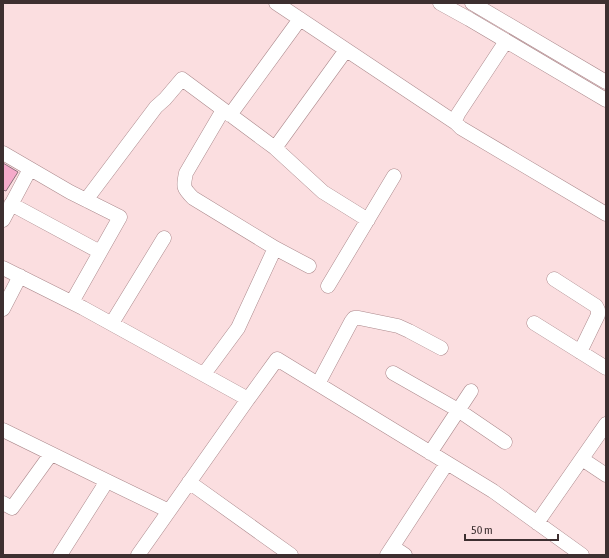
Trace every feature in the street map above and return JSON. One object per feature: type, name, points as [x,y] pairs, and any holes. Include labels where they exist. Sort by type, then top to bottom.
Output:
[{"type":"street","points":[[276,3],[461,128],[606,213]]},
{"type":"street","points":[[440,3],[606,100]]},
{"type":"street","points":[[472,3],[606,82]]},
{"type":"street","points":[[300,19],[227,112],[186,173],[184,183],[187,191],[193,198],[275,248],[309,266]]},
{"type":"street","points":[[456,124],[458,114],[506,41]]},
{"type":"street","points":[[275,148],[346,50]]},
{"type":"street","points":[[86,200],[156,107],[182,79],[275,148],[323,192],[368,220]]},
{"type":"street","points":[[3,153],[70,192],[120,217],[72,302]]},
{"type":"street","points":[[3,220],[30,169]]},
{"type":"street","points":[[328,286],[394,176]]},
{"type":"street","points":[[11,204],[100,252]]},
{"type":"street","points":[[112,323],[164,238]]},
{"type":"street","points":[[204,374],[238,328],[275,248]]},
{"type":"street","points":[[3,268],[112,323],[248,399]]},
{"type":"street","points":[[3,308],[20,276]]},
{"type":"street","points":[[554,279],[596,306],[602,306],[580,352]]},
{"type":"street","points":[[318,384],[354,318],[398,326],[441,348]]},
{"type":"street","points":[[534,323],[606,368]]},
{"type":"street","points":[[142,554],[189,482],[277,359],[493,491],[582,555]]},
{"type":"street","points":[[393,373],[458,410],[505,442]]},
{"type":"street","points":[[430,452],[471,391]]},
{"type":"street","points":[[537,523],[606,424]]},
{"type":"street","points":[[3,430],[169,511]]},
{"type":"street","points":[[3,503],[12,508],[51,454]]},
{"type":"street","points":[[582,459],[606,475]]},
{"type":"street","points":[[405,555],[390,551],[448,464]]},
{"type":"street","points":[[60,555],[107,482]]},
{"type":"street","points":[[189,482],[291,555]]},
{"type":"building","points":[[3,163],[18,172],[6,191],[3,190]]}]
